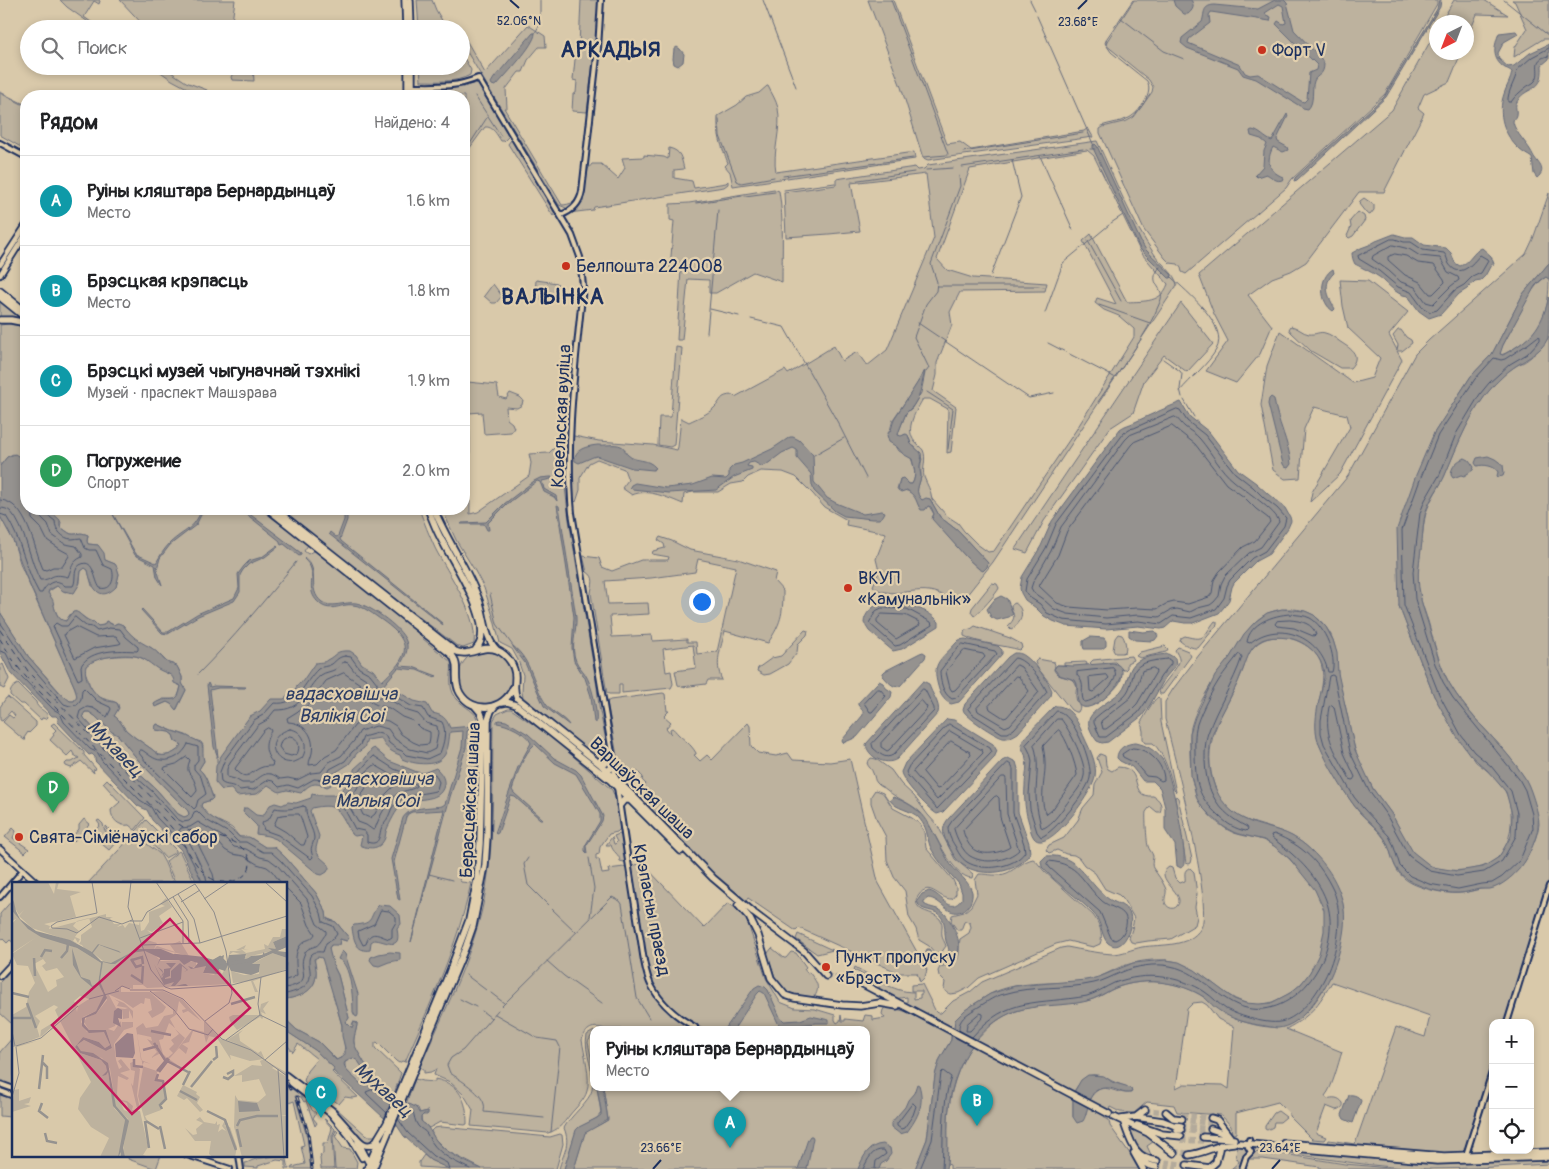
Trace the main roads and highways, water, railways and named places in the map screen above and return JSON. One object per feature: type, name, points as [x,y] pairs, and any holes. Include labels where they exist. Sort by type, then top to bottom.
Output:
[{"type":"highway","points":[[405,0],[406,20]]},
{"type":"highway","points":[[410,0],[411,20]]},
{"type":"highway","points":[[409,75],[411,90]]},
{"type":"highway","points":[[409,90],[411,75]]},
{"type":"highway","points":[[0,291],[20,307]]},
{"type":"highway","points":[[0,297],[20,313]]},
{"type":"highway","points":[[0,320],[20,322]]},
{"type":"highway","points":[[276,515],[452,655],[456,662],[456,682],[460,694],[475,706]]},
{"type":"highway","points":[[283,515],[455,651],[460,653],[488,648],[499,651]]},
{"type":"highway","points":[[431,515],[443,544],[465,581],[477,611],[482,637],[481,643],[462,659],[457,669]]},
{"type":"highway","name":"Варшаўская шаша","points":[[437,515],[447,539],[472,581],[481,605],[490,640],[508,658],[514,668],[515,696],[600,768],[643,816],[662,829]]},
{"type":"highway","points":[[498,704],[509,696],[514,686]]},
{"type":"highway","name":"Варшаўская шаша","points":[[475,706],[485,708],[507,702],[516,705],[600,768]]},
{"type":"highway","name":"Берасцейская шаша","points":[[414,1065],[473,926],[485,866],[488,720],[491,711],[498,704]]},
{"type":"highway","name":"Берасцейская шаша","points":[[414,1065],[464,936],[477,880],[480,843],[483,719],[475,706]]},
{"type":"highway","points":[[611,751],[608,762],[600,768],[607,772],[611,768],[613,761]]},
{"type":"highway","name":"Варшаўская шаша","points":[[607,772],[662,829],[752,916],[804,952],[826,976]]},
{"type":"highway","points":[[620,805],[624,800],[630,800]]},
{"type":"highway","name":"Варшаўская шаша","points":[[752,916],[771,978],[785,995],[851,1006],[887,1003],[915,1013]]},
{"type":"highway","name":"Варшаўская шаша","points":[[846,979],[855,980],[1122,1121]]},
{"type":"highway","points":[[369,1168],[414,1065]]},
{"type":"highway","points":[[1122,1121],[1136,1117],[1145,1110]]},
{"type":"highway","points":[[1166,1112],[1180,1125]]},
{"type":"highway","points":[[1136,1117],[1180,1125]]},
{"type":"highway","points":[[1122,1121],[1162,1134],[1180,1125]]},
{"type":"highway","points":[[1122,1121],[1148,1134],[1171,1150]]},
{"type":"highway","points":[[1122,1121],[1127,1140],[1143,1166],[1155,1165]]},
{"type":"highway","points":[[1122,1121],[1137,1152],[1155,1165]]},
{"type":"highway","points":[[1168,1123],[1180,1125]]},
{"type":"highway","points":[[355,1136],[362,1144],[372,1145],[389,1124]]},
{"type":"highway","points":[[369,1168],[378,1157],[389,1124]]},
{"type":"highway","points":[[1211,1127],[1235,1140],[1249,1142],[1465,1158],[1549,1157]]},
{"type":"highway","points":[[1211,1127],[1224,1129],[1235,1140]]},
{"type":"highway","points":[[1203,1139],[1211,1127]]},
{"type":"highway","points":[[355,1136],[369,1168]]},
{"type":"highway","points":[[1192,1153],[1235,1140]]},
{"type":"highway","points":[[1197,1169],[1187,1166],[1209,1168],[1216,1162],[1220,1145]]},
{"type":"highway","points":[[1465,1158],[1549,1152]]},
{"type":"highway","points":[[1135,1154],[1155,1165]]},
{"type":"highway","points":[[362,1158],[369,1168]]},
{"type":"main road","points":[[561,215],[576,204],[582,192],[598,48],[601,0]]},
{"type":"main road","name":"Ковельская вуліца","points":[[410,86],[454,86],[478,78],[561,215],[577,246],[582,268],[583,286],[570,441],[570,497],[616,780]]},
{"type":"main road","points":[[0,142],[20,154]]},
{"type":"main road","points":[[0,265],[20,234]]},
{"type":"main road","points":[[0,275],[20,243]]},
{"type":"main road","name":"Крэпасны праезд","points":[[616,780],[631,884],[648,977],[653,989],[663,1003],[671,1012],[690,1026]]},
{"type":"main road","points":[[0,849],[36,882]]},
{"type":"main road","points":[[13,882],[23,870]]},
{"type":"main road","points":[[0,897],[12,883]]},
{"type":"main road","points":[[1508,1019],[1549,886]]},
{"type":"main road","points":[[0,976],[12,963]]},
{"type":"main road","points":[[288,1077],[332,1110],[355,1136]]},
{"type":"main road","points":[[288,1081],[331,1114],[349,1136],[362,1158]]},
{"type":"main road","points":[[1465,1158],[1489,1082]]},
{"type":"main road","points":[[0,1084],[12,1088]]},
{"type":"main road","points":[[0,1091],[12,1095]]},
{"type":"main road","points":[[1242,1169],[1246,1157],[1251,1152],[1248,1147],[1249,1142]]},
{"type":"main road","points":[[190,1156],[230,1169]]},
{"type":"main road","points":[[239,1156],[241,1169]]},
{"type":"water","points":[[1173,0],[1191,0],[1193,4],[1192,9],[1188,14],[1184,14],[1175,6]]},
{"type":"water","points":[[1275,0],[1284,0],[1287,3],[1294,30],[1320,57],[1324,64],[1322,73],[1314,81],[1312,99],[1308,109],[1303,108],[1256,79],[1243,75],[1238,68],[1187,48],[1181,43],[1182,38],[1202,22],[1207,7],[1214,5],[1258,9]],"holes":[[[1279,4],[1283,6],[1286,23],[1283,24],[1278,21],[1276,24],[1317,65],[1316,70],[1309,73],[1307,99],[1304,102],[1258,74],[1250,75],[1245,73],[1240,65],[1188,43],[1189,39],[1210,23],[1209,15],[1211,12],[1270,21],[1271,17],[1265,13]]]},
{"type":"water","points":[[1439,0],[1441,0],[1440,7],[1433,15]]},
{"type":"water","points":[[1429,22],[1429,25],[1386,97],[1294,181],[1295,178],[1384,97]]},
{"type":"water","points":[[1516,31],[1518,34],[1504,42],[1498,53],[1499,59],[1508,67],[1514,66],[1530,53],[1549,44],[1549,59],[1542,65],[1540,81],[1537,86],[1519,98],[1513,121],[1516,130],[1541,166],[1542,172],[1537,178],[1534,174],[1532,158],[1514,143],[1503,124],[1502,102],[1512,72],[1497,61],[1495,47],[1499,33]]},
{"type":"water","points":[[535,33],[534,38],[525,52],[497,85],[492,85],[491,83],[494,78]]},
{"type":"water","points":[[677,47],[684,54],[683,62],[678,66],[674,64],[673,59],[674,49]]},
{"type":"water","points":[[1287,114],[1288,116],[1277,139],[1288,150],[1283,152],[1273,147],[1269,161],[1271,169],[1284,179],[1279,181],[1266,174],[1257,177],[1255,175],[1263,166],[1264,151],[1267,144],[1261,139],[1251,136],[1250,131],[1258,132],[1272,141]]},
{"type":"water","points":[[1095,144],[1141,242],[1146,250],[1172,275],[1171,278],[1140,249],[1093,148]]},
{"type":"water","points":[[1394,234],[1413,237],[1424,245],[1446,248],[1451,253],[1455,263],[1460,266],[1482,248],[1491,256],[1494,264],[1491,265],[1481,280],[1475,281],[1459,294],[1441,314],[1429,318],[1419,311],[1408,296],[1399,293],[1380,278],[1355,264],[1352,253]]},
{"type":"water","points":[[1549,263],[1549,279],[1546,277],[1535,286],[1500,354],[1503,355],[1521,344],[1534,332],[1546,308],[1549,297],[1548,338],[1536,353],[1508,372],[1494,385],[1478,405],[1426,511],[1418,574],[1422,604],[1439,660],[1448,681],[1465,707],[1516,765],[1525,778],[1531,792],[1537,812],[1538,824],[1530,853],[1522,866],[1512,876],[1495,887],[1462,893],[1429,889],[1414,883],[1402,875],[1396,867],[1385,839],[1352,803],[1334,774],[1319,744],[1316,722],[1324,676],[1321,663],[1310,648],[1299,641],[1277,637],[1262,640],[1257,643],[1248,655],[1238,681],[1214,730],[1210,751],[1211,774],[1219,796],[1234,813],[1250,822],[1292,836],[1319,858],[1333,878],[1342,899],[1344,929],[1333,971],[1324,988],[1299,1019],[1278,1028],[1253,1024],[1233,1018],[1224,1014],[1195,992],[1176,985],[1154,982],[1127,984],[1083,1002],[1031,1008],[1016,1011],[1002,1017],[979,1037],[969,1050],[956,1078],[951,1092],[949,1107],[946,1169],[915,1169],[927,1139],[935,1075],[940,1059],[951,1040],[955,1020],[965,1010],[990,994],[1015,986],[1086,980],[1099,977],[1133,963],[1166,960],[1179,962],[1195,970],[1234,999],[1245,1003],[1259,1004],[1271,1003],[1290,993],[1301,984],[1310,972],[1319,954],[1324,931],[1324,910],[1315,890],[1290,859],[1274,846],[1264,840],[1235,833],[1224,827],[1210,815],[1197,799],[1191,776],[1190,733],[1195,717],[1215,676],[1230,657],[1244,634],[1267,613],[1282,609],[1305,611],[1314,615],[1326,627],[1337,653],[1338,673],[1355,750],[1373,789],[1391,813],[1413,852],[1432,867],[1457,871],[1483,867],[1499,857],[1511,836],[1512,814],[1506,792],[1487,770],[1470,755],[1457,737],[1434,696],[1399,606],[1397,529],[1416,475],[1434,433],[1471,376],[1492,354],[1523,294]]},
{"type":"water","points":[[1333,269],[1334,273],[1328,281],[1327,290],[1335,309],[1333,311],[1325,302],[1322,290],[1325,278]]},
{"type":"water","points":[[925,371],[919,396],[906,413],[898,435],[908,435],[911,444],[921,453],[921,477],[918,494],[922,500],[930,499],[940,517],[958,531],[988,563],[983,571],[966,557],[932,519],[934,514],[931,507],[928,506],[925,510],[921,510],[911,493],[907,490],[901,492],[898,490],[900,479],[903,478],[909,484],[912,484],[915,475],[912,459],[889,442],[887,435],[891,430],[894,419]]},
{"type":"water","points":[[1271,397],[1274,399],[1288,448],[1291,464],[1288,468],[1283,464],[1268,404]]},
{"type":"water","points":[[1181,402],[1190,417],[1209,432],[1238,470],[1285,508],[1291,521],[1288,528],[1269,554],[1256,561],[1234,583],[1229,600],[1219,613],[1193,623],[1173,621],[1161,629],[1138,626],[1106,629],[1066,626],[1044,616],[1025,600],[1020,588],[1022,577],[1041,546],[1052,521],[1120,429]]},
{"type":"water","points":[[790,437],[799,440],[813,455],[814,482],[827,498],[863,514],[885,512],[883,516],[879,519],[872,519],[844,516],[835,511],[814,491],[811,474],[797,458],[797,450],[793,448],[782,453],[766,465],[761,466],[754,462],[749,463],[747,466],[752,467],[752,470],[734,477],[716,490],[669,493],[632,489],[630,487],[635,483],[666,488],[693,485],[712,478],[726,479],[729,476],[729,470],[734,465],[772,449]]},
{"type":"water","points":[[598,445],[621,446],[634,459],[649,462],[656,468],[653,470],[632,468],[597,456],[579,463],[575,461],[576,454],[579,451],[586,447]]},
{"type":"water","points":[[15,454],[20,457],[20,515],[55,515],[60,520],[60,527],[71,534],[82,533],[88,535],[88,544],[98,545],[104,553],[105,560],[115,564],[117,567],[119,574],[116,587],[105,594],[97,591],[91,582],[88,570],[85,568],[81,571],[79,585],[74,593],[63,591],[57,586],[49,590],[48,593],[53,600],[55,611],[60,619],[66,621],[73,612],[76,612],[98,626],[104,625],[106,621],[113,625],[118,623],[123,625],[135,638],[153,649],[167,662],[177,666],[186,690],[176,710],[167,702],[155,707],[154,704],[159,701],[177,697],[181,686],[174,683],[171,675],[142,658],[129,655],[105,657],[86,666],[86,676],[90,686],[101,698],[117,703],[119,708],[114,716],[127,731],[159,755],[172,753],[182,745],[175,741],[173,735],[169,732],[156,730],[157,724],[202,744],[204,761],[199,769],[206,778],[213,798],[202,803],[201,806],[204,811],[230,828],[239,837],[249,837],[265,847],[274,847],[316,893],[326,912],[327,919],[336,922],[349,938],[347,941],[340,939],[339,945],[331,945],[329,948],[349,1018],[346,1022],[351,1027],[353,1027],[353,1022],[357,1023],[354,1043],[370,1072],[390,1098],[415,1107],[419,1113],[428,1111],[428,1114],[424,1114],[421,1117],[421,1121],[427,1126],[440,1145],[455,1156],[482,1169],[449,1169],[430,1160],[404,1136],[396,1124],[383,1117],[333,1071],[334,1068],[315,1050],[288,1032],[288,1022],[297,1030],[319,1042],[336,1060],[345,1054],[342,1025],[322,958],[314,959],[316,975],[310,989],[301,995],[288,999],[288,882],[197,882],[181,850],[152,820],[147,810],[138,806],[95,761],[95,757],[92,754],[89,755],[58,722],[58,718],[52,716],[10,672],[0,653],[0,612],[28,656],[59,692],[70,701],[74,701],[77,697],[75,688],[25,574],[13,540],[0,516],[0,466],[7,457]],"holes":[[[85,712],[89,712],[118,735],[139,761],[188,811],[189,814],[187,816],[184,817],[178,814],[156,789],[114,751],[84,718]],[[353,1058],[358,1061],[371,1080],[370,1084],[362,1085],[346,1070],[345,1062]]]},
{"type":"water","points":[[1488,456],[1503,465],[1503,476],[1498,477],[1497,470],[1492,467],[1486,465],[1477,466],[1475,463],[1477,458]]},
{"type":"water","points":[[1465,458],[1474,467],[1473,470],[1464,476],[1461,475],[1453,478],[1451,472],[1453,467],[1459,460]]},
{"type":"water","points":[[552,477],[542,481],[544,489],[556,496],[557,501],[554,497],[544,492],[540,482],[537,481],[506,505],[488,523],[489,530],[487,530],[484,524],[461,524],[486,522],[504,504],[534,481],[540,478]]},
{"type":"water","points":[[557,505],[559,506],[576,617],[574,656],[590,684],[595,705],[596,723],[594,722],[591,696],[585,678],[574,661],[572,648],[574,617]]},
{"type":"water","points":[[113,515],[136,554],[156,563],[168,545],[192,526],[201,515],[196,525],[170,545],[160,558],[157,569],[162,585],[157,577],[155,565],[135,555]]},
{"type":"water","points":[[248,515],[251,515],[301,553],[301,555],[299,556],[284,544],[281,545],[280,541]]},
{"type":"water","points":[[344,515],[347,515],[341,541],[443,625],[329,534],[330,532],[336,537],[338,536]]},
{"type":"water","points":[[277,546],[265,557],[249,564],[243,570],[240,575],[240,592],[234,601],[198,616],[168,634],[162,633],[141,610],[163,632],[168,632],[197,614],[234,598],[239,588],[238,574],[244,566],[249,561],[262,557]]},
{"type":"water","name":"вадасховішча Вялікія Соі","points":[[305,558],[312,568],[315,592],[322,602],[330,605],[356,603],[378,613],[401,632],[405,639],[407,651],[400,666],[413,667],[437,676],[433,677],[417,670],[398,668],[382,687],[395,690],[414,701],[427,704],[432,713],[445,719],[450,728],[472,726],[472,729],[467,731],[466,748],[450,797],[411,942],[444,810],[412,812],[406,817],[394,862],[400,900],[398,899],[391,859],[403,818],[406,814],[415,809],[445,804],[462,747],[463,731],[450,732],[448,747],[443,757],[438,761],[426,764],[402,759],[400,755],[387,748],[380,738],[367,740],[364,748],[357,753],[349,764],[333,774],[331,785],[327,787],[313,784],[301,793],[287,790],[279,792],[268,785],[257,794],[237,796],[231,789],[222,790],[215,782],[216,766],[221,756],[250,716],[260,711],[271,699],[284,699],[295,691],[297,685],[302,682],[315,663],[324,662],[339,652],[350,651],[356,655],[362,664],[373,670],[382,681],[398,665],[402,658],[404,644],[400,637],[393,629],[369,611],[353,605],[328,608],[316,600],[311,587],[311,569]]},
{"type":"water","points":[[1001,596],[1007,599],[1013,614],[997,620],[991,617],[987,609],[995,599]]},
{"type":"water","points":[[882,603],[913,606],[927,612],[939,622],[939,626],[902,649],[893,651],[869,631],[864,623],[870,610]]},
{"type":"water","points":[[1129,630],[1155,631],[1158,636],[1152,641],[1135,640],[1129,636]]},
{"type":"water","points":[[1090,637],[1104,638],[1106,646],[1102,649],[1084,649],[1083,641]]},
{"type":"water","points":[[965,639],[998,646],[1002,650],[1002,654],[959,702],[951,704],[944,699],[940,692],[936,678],[937,666],[942,657],[959,640]]},
{"type":"water","points":[[513,646],[528,666],[546,704],[569,725],[544,706],[525,663]]},
{"type":"water","points":[[923,652],[926,654],[925,658],[900,686],[893,685],[883,676],[885,671]]},
{"type":"water","points":[[1014,653],[1022,654],[1032,662],[1045,678],[1052,691],[1051,696],[1018,733],[1009,738],[1003,738],[981,726],[963,710],[965,704],[1008,657]]},
{"type":"water","points":[[1168,654],[1175,658],[1176,665],[1165,678],[1142,716],[1108,742],[1102,743],[1097,741],[1089,725],[1089,720],[1094,712],[1121,691],[1134,664],[1145,658]]},
{"type":"water","points":[[1112,663],[1120,667],[1122,673],[1119,681],[1105,698],[1087,707],[1081,706],[1079,703],[1075,680],[1059,675],[1054,669],[1057,665],[1073,666]]},
{"type":"water","points":[[879,681],[892,692],[891,697],[857,737],[843,743],[843,739],[863,715],[863,711],[858,703]]},
{"type":"water","points":[[923,681],[929,684],[937,702],[938,713],[897,759],[887,762],[877,759],[870,753],[866,744]]},
{"type":"water","points":[[208,683],[210,687],[246,687],[210,690],[218,757],[214,747]]},
{"type":"water","points":[[1055,706],[1060,706],[1072,714],[1089,747],[1096,771],[1093,784],[1079,807],[1059,830],[1049,838],[1041,841],[1033,836],[1025,805],[1027,762],[1021,745],[1024,738]]},
{"type":"water","points":[[947,719],[954,720],[993,744],[997,751],[994,758],[943,812],[937,814],[916,794],[906,782],[901,772],[905,763]]},
{"type":"water","points":[[500,720],[506,721],[528,734],[554,758],[576,770],[581,775],[603,816],[602,821],[586,846],[587,853],[585,846],[600,821],[600,814],[576,774],[555,763],[535,744],[518,771],[512,790],[543,819],[540,819],[515,797],[511,796],[498,833],[495,833],[518,767],[531,743],[529,739],[516,730],[497,723]]},
{"type":"water","points":[[1136,743],[1153,751],[1162,759],[1166,766],[1183,841],[1184,863],[1181,868],[1177,866],[1175,845],[1165,830],[1165,807],[1160,788],[1153,781],[1143,781],[1132,767],[1117,758],[1117,754],[1123,747]]},
{"type":"water","name":"вадасховішча Малыя Соі","points":[[374,748],[389,761],[417,772],[423,773],[436,768],[444,780],[444,785],[437,795],[432,798],[406,803],[397,810],[386,830],[385,839],[379,846],[370,848],[360,845],[362,836],[352,834],[338,811],[335,808],[326,806],[312,808],[310,811],[319,836],[316,851],[329,865],[327,872],[322,875],[318,874],[276,839],[256,834],[257,826],[243,812],[244,808],[247,808],[256,815],[263,816],[270,805],[275,803],[282,805],[288,802],[296,803],[311,798],[312,794],[335,795],[346,786],[346,781],[354,769]]},
{"type":"water","points":[[1008,758],[1016,762],[1018,769],[1018,812],[1029,843],[1030,853],[1017,866],[999,872],[980,872],[960,863],[945,839],[944,827],[949,818],[1002,761]]},
{"type":"water","points":[[893,797],[911,805],[924,817],[951,865],[971,888],[972,898],[969,906],[962,911],[952,912],[933,899],[928,898],[924,901],[924,904],[945,914],[957,935],[958,953],[956,958],[947,965],[935,960],[929,962],[926,960],[925,953],[927,949],[937,956],[943,957],[948,956],[949,950],[942,918],[936,913],[921,908],[917,901],[922,894],[929,891],[950,905],[953,905],[962,899],[962,893],[959,884],[941,864],[932,850],[926,831],[919,818],[893,803],[890,800]]},
{"type":"water","points":[[1046,856],[1057,856],[1074,863],[1099,891],[1128,910],[1131,919],[1129,932],[1123,942],[1113,946],[1108,943],[1096,916],[1042,867],[1041,861]]},
{"type":"water","points":[[379,905],[390,906],[400,915],[401,924],[397,929],[397,941],[392,944],[374,940],[371,942],[370,950],[361,949],[354,940],[352,927],[369,921]]},
{"type":"water","points":[[342,951],[345,954],[358,994],[357,1017],[353,1012],[352,991],[346,967],[338,959]]},
{"type":"water","points":[[390,952],[400,953],[400,960],[379,966],[374,965],[370,960],[371,957]]},
{"type":"water","points":[[759,985],[768,990],[780,1017],[784,1021],[800,1020],[811,1016],[829,1020],[829,1023],[780,1026],[764,993],[760,991],[736,1026],[727,1026],[754,988]]},
{"type":"water","points":[[1088,1075],[1104,1076],[1112,1082],[1126,1086],[1132,1092],[1126,1093],[1109,1088],[1100,1089],[1092,1096],[1083,1121],[1077,1123],[1073,1117],[1073,1094],[1081,1080]]},
{"type":"water","points":[[917,1084],[921,1092],[919,1110],[907,1132],[900,1134],[891,1127],[891,1123],[905,1107],[914,1093]]},
{"type":"water","points":[[598,1091],[604,1091],[608,1120],[585,1133],[574,1169],[564,1169],[576,1130],[601,1115]]},
{"type":"water","points":[[1349,1095],[1356,1096],[1361,1101],[1353,1123],[1344,1119],[1342,1115]]},
{"type":"water","points":[[812,1136],[807,1169],[798,1169],[808,1139]]},
{"type":"water","points":[[883,1144],[890,1148],[891,1154],[881,1164],[879,1169],[858,1169],[864,1156],[870,1149]]},
{"type":"waterway","points":[[535,33],[540,24],[540,0]]},
{"type":"waterway","points":[[763,0],[796,87]]},
{"type":"waterway","points":[[891,0],[948,154]]},
{"type":"waterway","points":[[1030,0],[1035,10]]},
{"type":"waterway","points":[[1101,126],[1129,118],[1145,102],[1149,91],[1147,81],[1111,52],[1105,43],[1133,0]]},
{"type":"waterway","points":[[1504,0],[1549,36]]},
{"type":"waterway","points":[[1037,16],[1094,146]]},
{"type":"waterway","points":[[1121,18],[1164,51],[1184,59]]},
{"type":"waterway","points":[[0,92],[20,102]]},
{"type":"waterway","points":[[475,96],[501,136]]},
{"type":"waterway","points":[[470,144],[488,116]]},
{"type":"waterway","points":[[719,119],[720,136],[737,181],[741,183],[774,177]]},
{"type":"waterway","points":[[963,152],[1083,133]]},
{"type":"waterway","points":[[962,167],[1083,149]]},
{"type":"waterway","points":[[1090,149],[1095,149]]},
{"type":"waterway","points":[[923,157],[947,155]]},
{"type":"waterway","points":[[1040,156],[1073,230]]},
{"type":"waterway","points":[[783,176],[913,158]]},
{"type":"waterway","points":[[991,275],[1021,197],[1012,160]]},
{"type":"waterway","points":[[926,170],[953,168]]},
{"type":"waterway","points":[[852,181],[914,172]]},
{"type":"waterway","points":[[926,372],[929,368],[914,337],[926,304],[936,291],[937,282],[931,264],[960,186],[959,176]]},
{"type":"waterway","points":[[784,190],[835,183]]},
{"type":"waterway","points":[[745,196],[775,192]]},
{"type":"waterway","points":[[696,203],[742,196]]},
{"type":"waterway","points":[[707,333],[718,210]]},
{"type":"waterway","points":[[1111,223],[1123,215]]},
{"type":"waterway","points":[[1045,313],[1063,263],[1109,225]]},
{"type":"waterway","points":[[1088,241],[1121,301]]},
{"type":"waterway","points":[[1098,402],[1148,328],[1160,302],[1161,292],[1155,282],[1156,273],[1160,267]]},
{"type":"waterway","points":[[1171,277],[1205,310],[1217,331],[1219,341],[1213,355],[1180,391]]},
{"type":"waterway","points":[[937,286],[1044,287]]},
{"type":"waterway","points":[[1099,305],[1150,323]]},
{"type":"waterway","points":[[710,309],[739,316]]},
{"type":"waterway","points":[[751,319],[784,327],[838,423],[866,478]]},
{"type":"waterway","points":[[918,323],[1029,398],[1054,393]]},
{"type":"waterway","points":[[1048,343],[1114,377]]},
{"type":"waterway","points":[[1163,359],[1182,374],[1180,389],[1182,397]]},
{"type":"waterway","points":[[927,392],[953,409],[948,449]]},
{"type":"waterway","points":[[1184,400],[1194,417]]},
{"type":"waterway","points":[[814,455],[844,438]]},
{"type":"waterway","points":[[198,674],[236,633],[296,562]]},
{"type":"waterway","points":[[490,594],[497,624],[513,646]]},
{"type":"waterway","points":[[217,756],[217,762]]},
{"type":"waterway","points":[[528,858],[524,864],[528,885],[548,905]]},
{"type":"waterway","points":[[589,858],[594,888],[590,917]]},
{"type":"waterway","points":[[429,874],[452,880]]},
{"type":"waterway","points":[[502,1006],[612,897],[622,904],[637,998],[649,1018]]},
{"type":"waterway","points":[[552,909],[576,932]]},
{"type":"waterway","points":[[547,961],[564,976],[602,1003]]},
{"type":"waterway","points":[[466,975],[486,990]]},
{"type":"waterway","points":[[491,993],[504,1003]]},
{"type":"waterway","points":[[460,999],[476,1007]]},
{"type":"waterway","points":[[498,1010],[463,1050],[451,1058],[447,1065],[450,1073],[479,1095],[484,1104],[484,1112],[544,1118]]},
{"type":"waterway","points":[[482,1011],[491,1018]]},
{"type":"waterway","points":[[495,1014],[537,1038],[557,1041],[560,1047],[551,1132]]},
{"type":"tunnel","points":[[826,976],[846,979]]},
{"type":"tunnel","points":[[1145,1110],[1166,1112]]},
{"type":"tunnel","points":[[1182,1115],[1211,1118]]},
{"type":"tunnel","points":[[1181,1120],[1211,1123]]},
{"type":"tunnel","points":[[1181,1126],[1211,1129]]},
{"type":"tunnel","points":[[1181,1130],[1211,1133]]},
{"type":"tunnel","points":[[1181,1140],[1203,1141]]},
{"type":"tunnel","points":[[1174,1152],[1189,1153]]},
{"type":"tunnel","points":[[1157,1161],[1187,1165]]},
{"type":"tunnel","points":[[1156,1167],[1177,1169]]},
{"type":"railway","points":[[288,1085],[290,1089]]},
{"type":"railway","points":[[297,1097],[308,1133],[312,1169]]},
{"type":"place","name":"Форт V","points":[[1262,50]]},
{"type":"place","name":"Белпошта 224008","points":[[566,266]]},
{"type":"place","name":"ВКУП «Камунальнік»","points":[[848,588]]},
{"type":"place","name":"Погружение","points":[[53,813]]},
{"type":"place","name":"Свята-Сіміёнаўскі сабор","points":[[19,837]]},
{"type":"place","name":"Пункт пропуску «Брэст»","points":[[826,967]]},
{"type":"place","name":"Брэсцкі музей чыгуначнай тэхнікі","points":[[321,1118]]},
{"type":"place","name":"Брэсцкая крэпасць","points":[[977,1126]]},
{"type":"place","name":"Руіны кляштара Бернардынцаў","points":[[730,1148]]},
{"type":"district","name":"АРКАДЫЯ","points":[[611,49]]},
{"type":"district","name":"ВАЛЫНКА","points":[[553,296]]},
{"type":"water label","name":"Мухавец","points":[[116,748]]},
{"type":"water label","name":"Мухавец","points":[[384,1089]]}]
